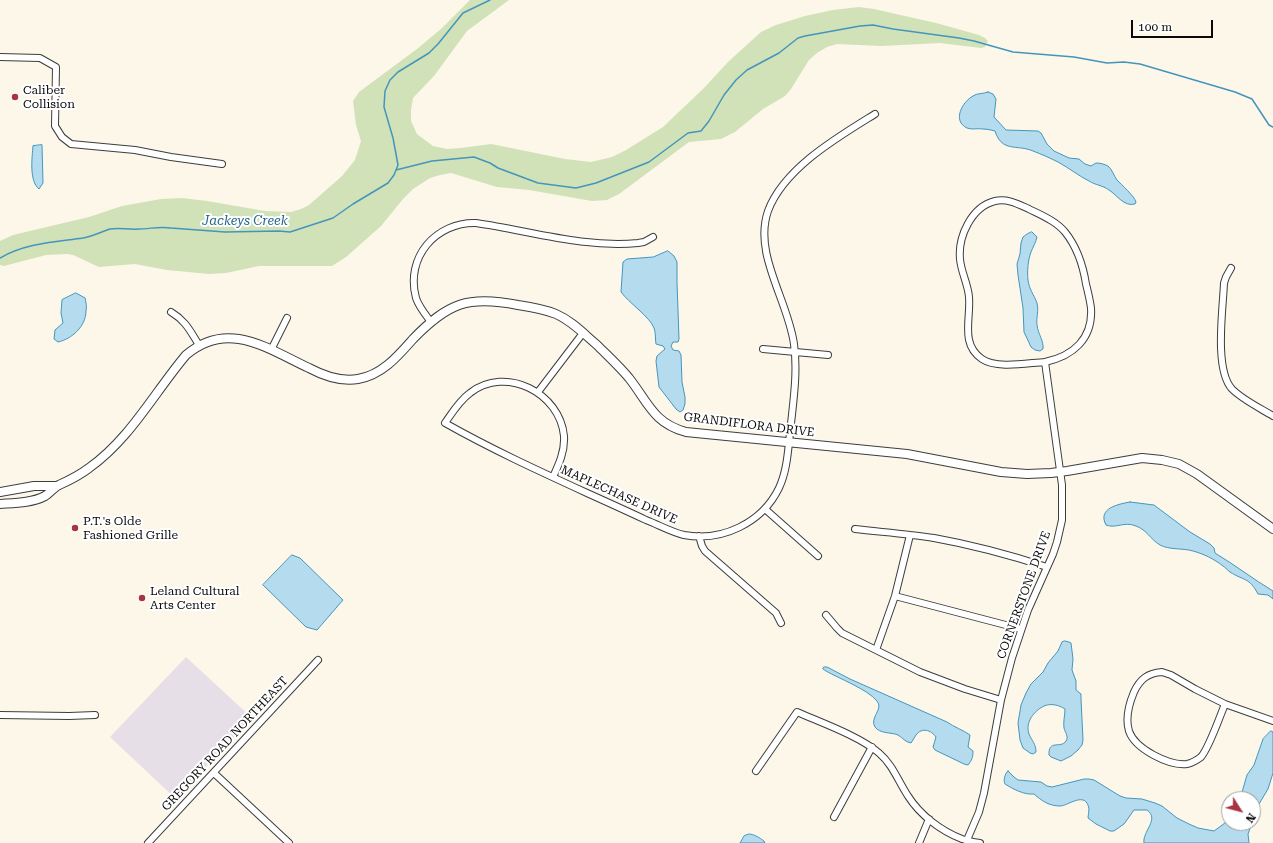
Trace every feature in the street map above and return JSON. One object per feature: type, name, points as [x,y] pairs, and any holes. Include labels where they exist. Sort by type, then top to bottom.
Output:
[{"type":"street","points":[[0,57],[40,58],[56,67],[54,108],[55,126],[62,137],[71,144],[135,150],[222,164]]},
{"type":"street","name":"MAPLECHASE DRIVE","points":[[538,392],[522,385],[507,382],[496,382],[484,385],[463,399],[445,424],[520,462],[676,532],[699,536],[712,536],[731,531],[749,522],[765,509],[775,495],[782,479],[786,463],[795,376],[793,334],[766,254],[764,228],[768,210],[772,201],[782,187],[811,157],[875,114]]},
{"type":"street","points":[[1003,200],[1016,203],[1058,225],[1071,240],[1080,257],[1091,309],[1088,329],[1080,344],[1075,349],[1061,357],[1045,362],[1004,364],[988,362],[978,356],[968,340],[969,300],[960,259],[961,243],[965,230],[973,217],[991,202],[1003,200]]},
{"type":"street","points":[[431,322],[416,298],[414,283],[415,268],[422,251],[438,234],[449,228],[464,223],[476,223],[572,241],[599,244],[638,243],[644,242],[653,237]]},
{"type":"street","points":[[1231,268],[1224,283],[1220,355],[1222,369],[1226,381],[1236,392],[1273,416]]},
{"type":"street","name":"GRANDIFLORA DRIVE","points":[[0,504],[24,502],[39,498],[49,493],[57,486],[82,473],[107,453],[128,431],[186,355],[199,345],[217,339],[234,338],[253,342],[328,377],[343,380],[358,380],[372,375],[388,365],[441,314],[455,307],[474,301],[487,300],[548,311],[570,322],[624,371],[654,413],[666,424],[680,430],[693,433],[908,454],[1012,473],[1037,474],[1060,472],[1142,458],[1169,462],[1188,469],[1206,479],[1273,530]]},
{"type":"street","points":[[171,312],[182,319],[189,327],[199,345]]},
{"type":"street","points":[[271,350],[287,318]]},
{"type":"street","points":[[553,477],[562,456],[564,447],[563,430],[561,422],[554,409],[538,392],[583,333]]},
{"type":"street","points":[[762,349],[828,355]]},
{"type":"street","name":"CORNERSTONE DRIVE","points":[[967,840],[979,812],[984,793],[1006,678],[1034,594],[1057,542],[1062,520],[1063,498],[1045,362]]},
{"type":"street","name":"GRANDIFLORA DRIVE","points":[[0,492],[34,486],[57,486]]},
{"type":"street","points":[[765,509],[818,556]]},
{"type":"street","points":[[855,529],[910,535],[952,542],[988,550],[1047,567]]},
{"type":"street","points":[[876,650],[895,596],[910,535]]},
{"type":"street","points":[[699,536],[704,551],[776,613],[781,623]]},
{"type":"street","points":[[895,596],[1021,630]]},
{"type":"street","points":[[826,615],[842,633],[920,672],[1001,700]]},
{"type":"street","name":"GREGORY ROAD NORTHEAST","points":[[148,843],[318,660]]},
{"type":"street","points":[[1225,704],[1204,753],[1196,760],[1187,764],[1170,761],[1149,752],[1135,741],[1128,727],[1128,710],[1143,678],[1152,673],[1162,672],[1167,673],[1225,704],[1273,721]]},
{"type":"street","points":[[756,771],[797,712],[858,739],[872,748],[893,768],[908,796],[929,819],[951,834],[980,843]]},
{"type":"street","points":[[0,715],[95,715]]},
{"type":"street","points":[[834,817],[872,748]]},
{"type":"street","points":[[214,773],[289,843]]},
{"type":"street","points":[[919,843],[929,819]]},
{"type":"shaded area","points":[[186,657],[252,718],[176,799],[110,737]]},
{"type":"green space","points":[[470,0],[509,0],[467,31],[434,76],[413,98],[411,121],[417,134],[433,146],[447,149],[491,144],[565,159],[591,162],[612,157],[663,127],[704,88],[728,62],[761,32],[776,25],[805,16],[833,10],[859,7],[874,9],[936,23],[979,35],[988,41],[985,47],[981,48],[940,43],[882,46],[837,44],[827,47],[809,60],[785,96],[763,109],[735,132],[721,139],[689,142],[619,194],[607,200],[592,201],[529,190],[497,187],[451,173],[430,178],[413,189],[381,226],[346,257],[332,266],[259,266],[226,273],[209,274],[167,270],[135,264],[99,267],[73,255],[67,254],[46,255],[4,266],[0,265],[0,241],[13,235],[89,217],[122,206],[161,199],[182,198],[265,211],[291,212],[309,205],[342,176],[355,160],[361,141],[356,125],[353,101],[359,92],[417,49],[442,28]]},
{"type":"water","points":[[988,92],[993,94],[996,99],[994,117],[1006,130],[1038,131],[1054,151],[1069,158],[1079,159],[1085,164],[1091,166],[1096,163],[1108,166],[1117,180],[1133,197],[1136,202],[1135,204],[1127,204],[1106,188],[1081,177],[1062,164],[1036,152],[1006,145],[998,138],[995,131],[986,129],[969,129],[962,125],[959,116],[965,103],[975,95]]},
{"type":"water","points":[[42,145],[43,183],[39,189],[32,175],[32,157],[33,146]]},
{"type":"water","points":[[1032,232],[1037,237],[1029,258],[1028,277],[1029,286],[1038,306],[1037,325],[1043,346],[1043,349],[1040,351],[1031,347],[1024,332],[1023,308],[1017,264],[1023,237]]},
{"type":"water","points":[[668,251],[674,256],[677,262],[679,339],[678,342],[673,342],[671,346],[673,350],[679,351],[681,355],[682,382],[685,404],[683,410],[680,412],[659,387],[656,361],[657,356],[665,349],[663,346],[656,344],[655,330],[652,324],[621,292],[623,262],[627,259],[653,257]]},
{"type":"water","points":[[76,293],[85,298],[86,308],[84,322],[73,335],[58,342],[54,339],[55,330],[63,323],[61,313],[62,300]]},
{"type":"water","points":[[1130,502],[1154,505],[1190,532],[1210,544],[1214,548],[1215,553],[1273,591],[1273,599],[1268,595],[1258,594],[1249,582],[1230,572],[1220,563],[1205,555],[1189,550],[1164,547],[1136,526],[1128,524],[1113,526],[1106,525],[1104,515],[1110,508]]},
{"type":"water","points":[[292,555],[300,558],[343,600],[317,630],[306,627],[263,585]]},
{"type":"water","points":[[1065,641],[1071,643],[1073,659],[1072,670],[1076,681],[1076,690],[1081,694],[1083,740],[1082,745],[1078,750],[1071,756],[1061,761],[1051,757],[1049,755],[1049,750],[1053,746],[1064,743],[1067,739],[1064,728],[1065,709],[1060,706],[1047,705],[1031,717],[1028,730],[1036,749],[1036,752],[1033,754],[1023,748],[1020,740],[1018,723],[1021,705],[1031,684],[1043,672],[1058,651],[1062,642]]},
{"type":"water","points":[[824,667],[827,667],[850,679],[947,722],[967,733],[970,735],[968,747],[973,751],[970,762],[968,765],[964,764],[935,750],[933,747],[936,737],[929,731],[924,730],[918,733],[911,743],[898,735],[880,731],[874,724],[879,707],[877,701],[867,692],[826,671],[823,669]]},
{"type":"water","points":[[1271,731],[1273,732],[1273,773],[1268,789],[1261,801],[1261,791],[1242,791],[1247,775],[1254,765],[1263,739]]},
{"type":"water","points":[[1008,771],[1018,780],[1041,782],[1052,787],[1084,779],[1094,780],[1120,796],[1142,799],[1162,806],[1177,818],[1198,828],[1214,831],[1221,826],[1221,831],[1249,831],[1249,843],[1144,843],[1145,834],[1152,817],[1147,810],[1134,810],[1124,824],[1114,831],[1110,831],[1088,818],[1089,809],[1087,803],[1084,801],[1076,800],[1060,806],[1049,804],[1034,794],[1023,793],[1005,784],[1004,781]]},
{"type":"water","points":[[749,834],[757,836],[765,843],[740,843],[744,836]]},
{"type":"waterway","name":"Jackeys Creek","points":[[0,258],[30,246],[83,238],[114,228],[134,229],[162,227],[225,232],[290,232],[333,218],[388,183],[394,175],[398,165],[393,138],[384,107],[385,91],[390,80],[398,72],[429,53],[463,13],[490,0]]},
{"type":"waterway","points":[[396,170],[432,161],[474,157],[538,183],[576,188],[596,183],[649,162],[688,133],[701,131],[709,121],[724,95],[736,80],[747,70],[779,53],[798,38],[860,26],[873,25],[959,38],[1013,52],[1074,57],[1107,63],[1124,62],[1140,64],[1235,92],[1252,99],[1269,125],[1273,127]]},
{"type":"place","name":"Caliber Collision","points":[[15,97]]},
{"type":"place","name":"P.T.'s Olde Fashioned Grille","points":[[75,528]]},
{"type":"place","name":"Leland Cultural Arts Center","points":[[142,598]]}]
